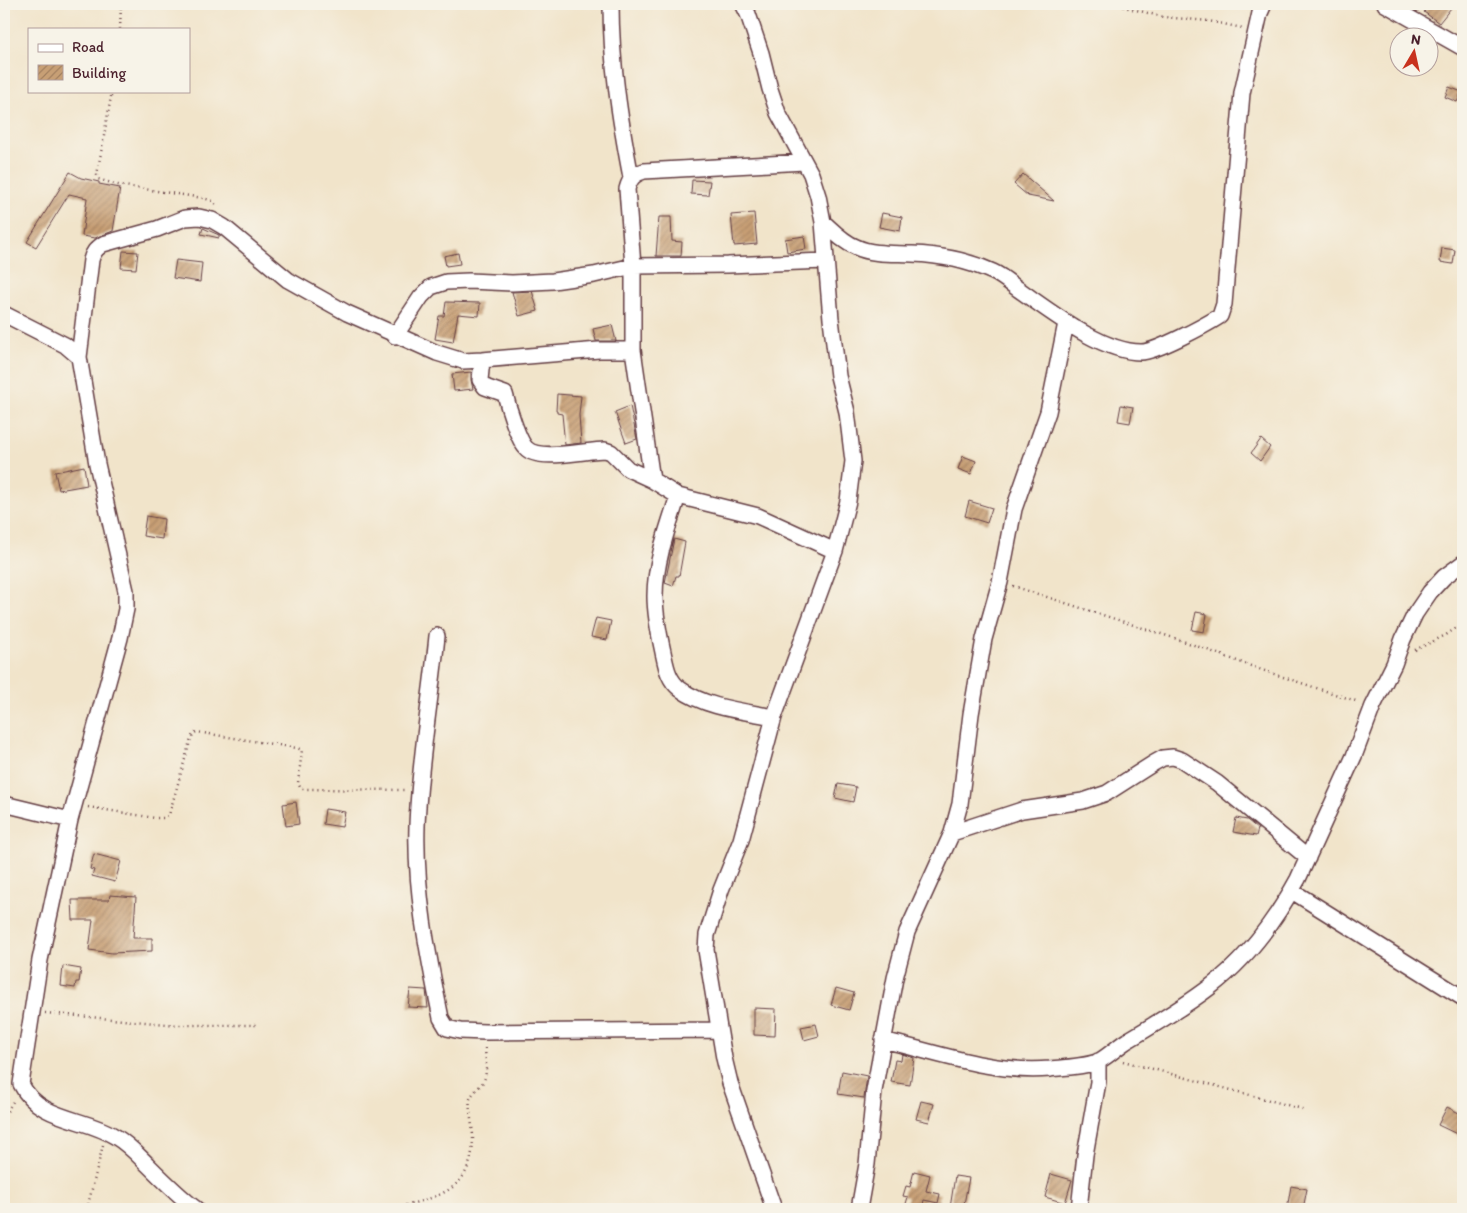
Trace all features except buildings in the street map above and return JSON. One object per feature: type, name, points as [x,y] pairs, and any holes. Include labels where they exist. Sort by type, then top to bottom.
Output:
[{"type":"street","points":[[611,4],[615,82],[631,178]]},
{"type":"street","points":[[743,4],[761,53],[778,113],[811,174],[818,196],[823,222],[825,261],[838,376],[846,412],[853,460],[848,500],[835,551],[774,717],[741,840],[721,890],[707,935],[706,950],[730,1083],[774,1209]]},
{"type":"street","points":[[1385,4],[1463,48]]},
{"type":"street","points":[[823,222],[839,237],[855,247],[868,251],[945,257],[972,263],[994,272],[1066,323],[1101,342],[1141,352],[1153,350],[1195,330],[1220,316],[1224,304],[1242,93],[1256,32],[1265,7]]},
{"type":"street","points":[[652,480],[633,350],[633,266],[627,189],[631,178],[637,173],[644,171],[804,162]]},
{"type":"street","points":[[196,1209],[117,1137],[58,1116],[30,1098],[21,1084],[34,1012],[40,960],[70,820],[120,638],[126,609],[126,591],[98,464],[79,357],[93,252],[103,244],[185,218],[199,217],[212,220],[224,228],[288,280],[347,313],[396,336],[451,358],[482,360],[599,350],[633,350]]},
{"type":"street","points":[[396,336],[421,297],[431,287],[446,282],[512,283],[553,281],[594,275],[633,266],[728,266],[825,261]]},
{"type":"street","points":[[4,314],[65,345],[79,357]]},
{"type":"street","points":[[861,1209],[871,1136],[874,1091],[895,978],[907,932],[952,833],[960,804],[984,639],[1000,582],[1014,509],[1048,412],[1066,323]]},
{"type":"street","points":[[482,360],[480,380],[485,387],[505,394],[519,434],[524,446],[528,450],[544,455],[605,450],[611,452],[628,469],[652,480],[678,496],[758,516],[835,551]]},
{"type":"street","points":[[678,496],[666,534],[654,593],[661,643],[669,676],[673,683],[696,698],[718,705],[774,717]]},
{"type":"street","points":[[883,1040],[1003,1068],[1048,1069],[1102,1059],[1122,1043],[1175,1012],[1211,986],[1236,964],[1258,939],[1292,891],[1354,756],[1373,706],[1415,614],[1430,592],[1444,577],[1463,563]]},
{"type":"street","points":[[437,636],[418,790],[418,866],[421,908],[428,951],[442,1018],[447,1028],[460,1032],[719,1030]]},
{"type":"street","points":[[952,833],[1022,810],[1083,801],[1107,793],[1163,758],[1173,757],[1182,760],[1217,783],[1308,858]]},
{"type":"street","points":[[4,804],[70,820]]},
{"type":"street","points":[[1292,891],[1463,998]]},
{"type":"street","points":[[1079,1209],[1084,1155],[1102,1059]]},
{"type":"path","points":[[120,28],[121,4]]},
{"type":"path","points":[[1113,4],[1163,17],[1176,19],[1191,18],[1256,32]]},
{"type":"path","points":[[112,92],[97,175],[98,179],[118,185],[213,201],[217,204],[224,228]]},
{"type":"path","points":[[1000,582],[1183,641],[1258,669],[1373,706]]},
{"type":"path","points":[[1397,656],[1420,648],[1446,635],[1463,623]]},
{"type":"path","points":[[74,804],[108,812],[165,818],[169,815],[172,808],[191,738],[197,732],[288,746],[302,750],[298,783],[301,789],[418,790]]},
{"type":"path","points":[[34,1012],[178,1025],[256,1025]]},
{"type":"path","points":[[391,1209],[440,1195],[456,1186],[464,1173],[471,1157],[473,1145],[470,1099],[484,1080],[485,1032]]},
{"type":"path","points":[[1102,1059],[1306,1110]]},
{"type":"path","points":[[87,1209],[107,1132]]}]
